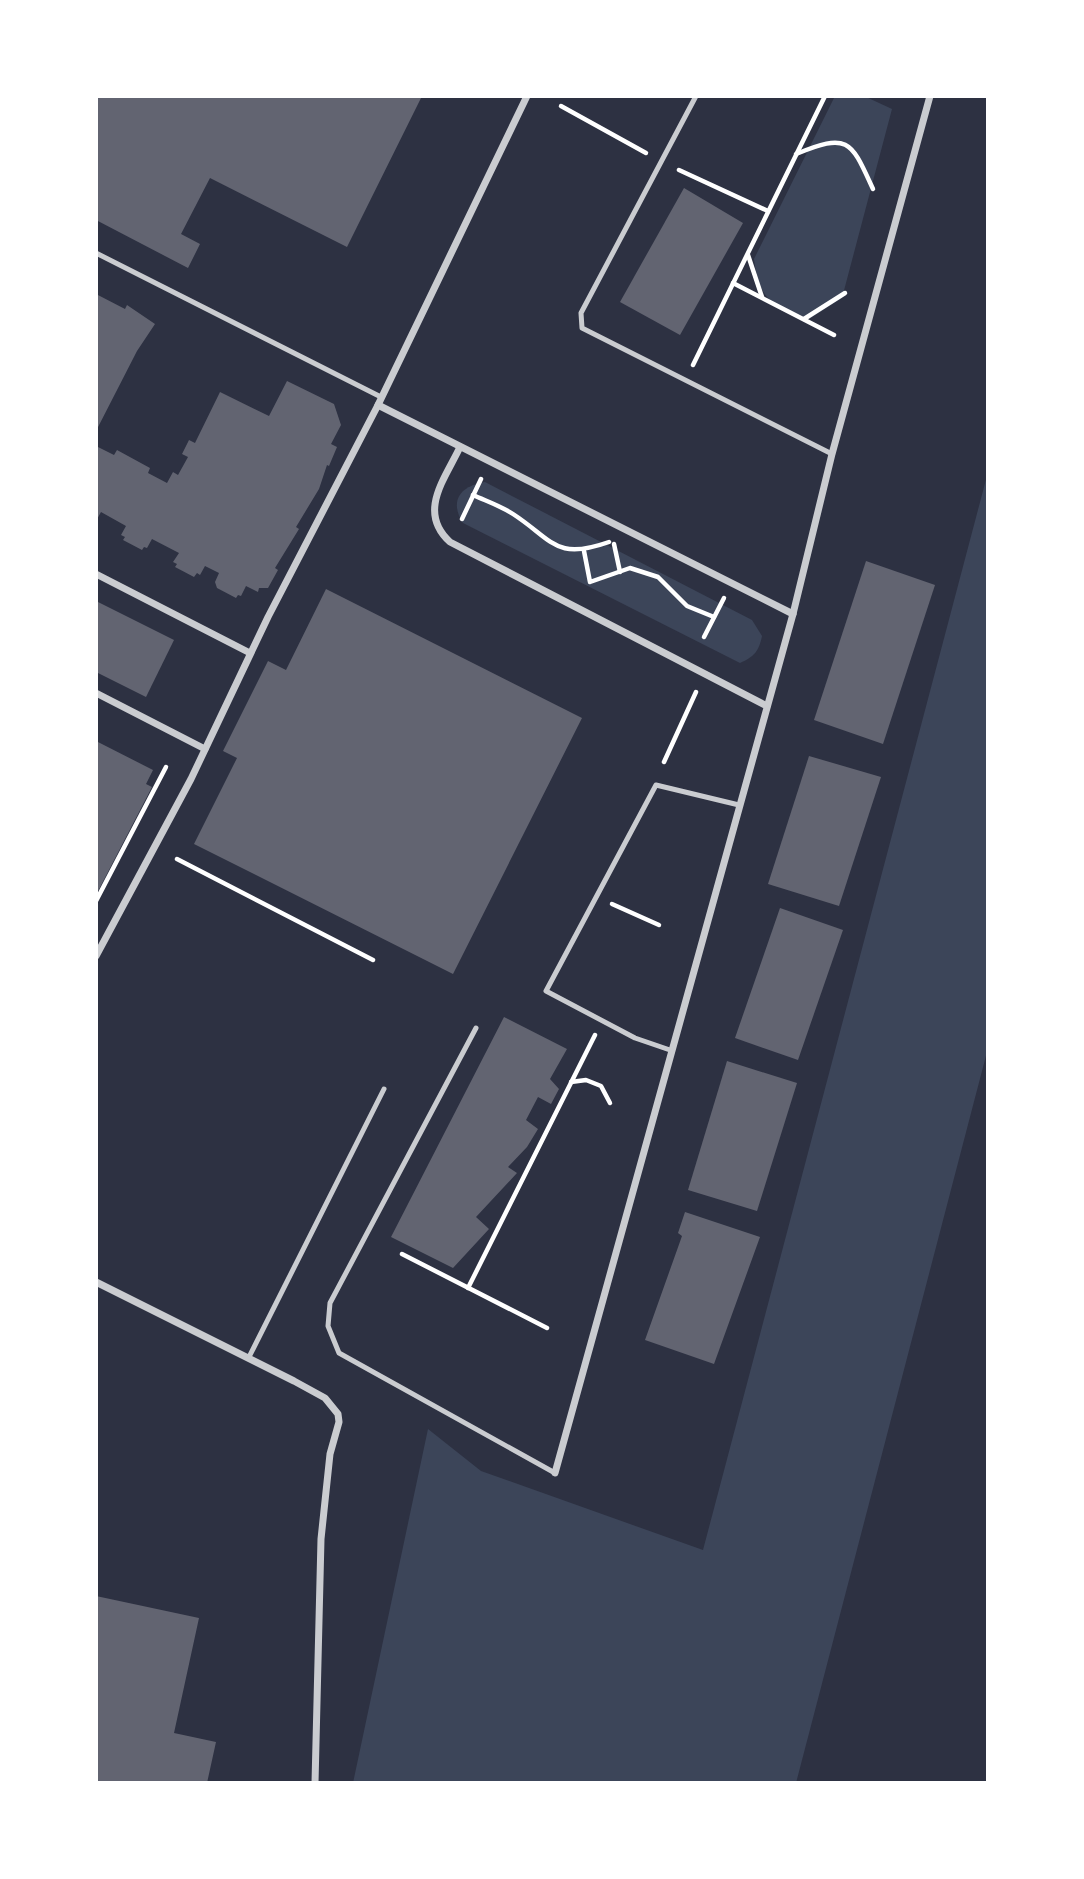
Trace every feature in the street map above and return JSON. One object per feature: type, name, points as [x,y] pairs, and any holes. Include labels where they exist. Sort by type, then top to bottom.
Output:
[{"type":"street","points":[[96,956],[99,945],[205,749],[250,653],[379,401],[527,96]]},
{"type":"street","points":[[555,1473],[670,1050],[793,614],[832,454],[927,97]]},
{"type":"street","points":[[379,401],[460,447],[793,614]]},
{"type":"street","points":[[460,447],[433,503],[435,520],[450,542],[767,706]]},
{"type":"street","points":[[96,574],[250,653]]},
{"type":"street","points":[[96,693],[205,749]]},
{"type":"street","points":[[96,1282],[249,1357],[325,1398],[338,1414],[339,1422],[330,1454],[321,1539],[315,1783]]},
{"type":"lane","points":[[696,96],[581,313],[582,328],[832,454]]},
{"type":"lane","points":[[96,253],[379,401]]},
{"type":"lane","points":[[670,1050],[635,1038],[546,991],[656,785],[739,805]]},
{"type":"lane","points":[[475,1028],[330,1303],[327,1326],[339,1353],[555,1473]]},
{"type":"lane","points":[[249,1357],[384,1089]]},
{"type":"path","points":[[691,369],[825,96]]},
{"type":"path","points":[[561,106],[647,154]]},
{"type":"path","points":[[796,154],[827,141],[846,143],[857,155],[873,189]]},
{"type":"path","points":[[679,170],[768,211]]},
{"type":"path","points":[[747,254],[762,298]]},
{"type":"path","points":[[733,283],[834,335]]},
{"type":"path","points":[[804,320],[845,293]]},
{"type":"path","points":[[462,519],[484,471]]},
{"type":"path","points":[[473,495],[513,514],[554,546],[584,551],[614,540],[620,572]]},
{"type":"path","points":[[584,551],[590,582],[630,568],[658,577],[687,606],[714,617]]},
{"type":"path","points":[[704,637],[724,598]]},
{"type":"path","points":[[664,762],[698,688]]},
{"type":"path","points":[[96,901],[166,766]]},
{"type":"path","points":[[177,859],[373,960]]},
{"type":"path","points":[[596,897],[659,925]]},
{"type":"path","points":[[468,1288],[595,1035]]},
{"type":"path","points":[[571,1082],[586,1080],[601,1086],[610,1102]]},
{"type":"path","points":[[401,1254],[547,1328]]},
{"type":"shaded area","points":[[835,96],[864,96],[892,109],[842,298],[806,321],[775,304],[763,292],[754,259]]},
{"type":"shaded area","points":[[988,472],[988,1048],[796,1783],[353,1783],[428,1429],[481,1471],[703,1550]]},
{"type":"shaded area","points":[[485,482],[752,620],[762,636],[757,650],[740,663],[463,523],[457,508],[459,496],[469,487]]},
{"type":"building","points":[[96,96],[422,96],[347,247],[210,178],[181,234],[200,244],[188,268],[96,220]]},
{"type":"building","points":[[684,188],[743,223],[680,335],[620,302]]},
{"type":"building","points":[[96,294],[125,309],[127,305],[155,324],[137,351],[96,431]]},
{"type":"building","points":[[287,381],[334,404],[341,425],[331,444],[337,447],[329,466],[327,465],[319,489],[296,527],[299,529],[275,568],[278,570],[268,588],[259,588],[258,592],[246,586],[241,596],[236,598],[217,588],[215,582],[219,573],[205,566],[200,575],[197,573],[194,577],[175,567],[177,564],[173,562],[179,553],[152,539],[147,548],[142,550],[123,540],[125,537],[121,535],[126,526],[101,512],[96,521],[96,446],[114,455],[117,450],[150,468],[148,473],[167,483],[173,472],[178,475],[188,457],[182,454],[189,440],[195,443],[220,392],[269,416]]},
{"type":"building","points":[[866,561],[935,585],[883,744],[814,720]]},
{"type":"building","points":[[326,589],[582,718],[453,974],[194,844],[237,758],[223,751],[268,661],[286,670]]},
{"type":"building","points":[[96,601],[174,640],[146,697],[96,672]]},
{"type":"building","points":[[96,741],[153,770],[146,784],[152,787],[96,895]]},
{"type":"building","points":[[809,756],[881,777],[839,906],[768,884]]},
{"type":"building","points":[[780,908],[843,930],[798,1060],[735,1038]]},
{"type":"building","points":[[504,1017],[567,1049],[550,1079],[559,1089],[551,1104],[538,1097],[526,1120],[538,1129],[527,1147],[508,1167],[517,1173],[476,1217],[489,1229],[453,1268],[391,1237]]},
{"type":"building","points":[[727,1061],[797,1083],[757,1211],[688,1190]]},
{"type":"building","points":[[685,1212],[760,1237],[714,1364],[645,1340],[682,1236],[678,1233]]},
{"type":"building","points":[[96,1596],[199,1618],[174,1733],[216,1742],[207,1783],[96,1783]]}]
